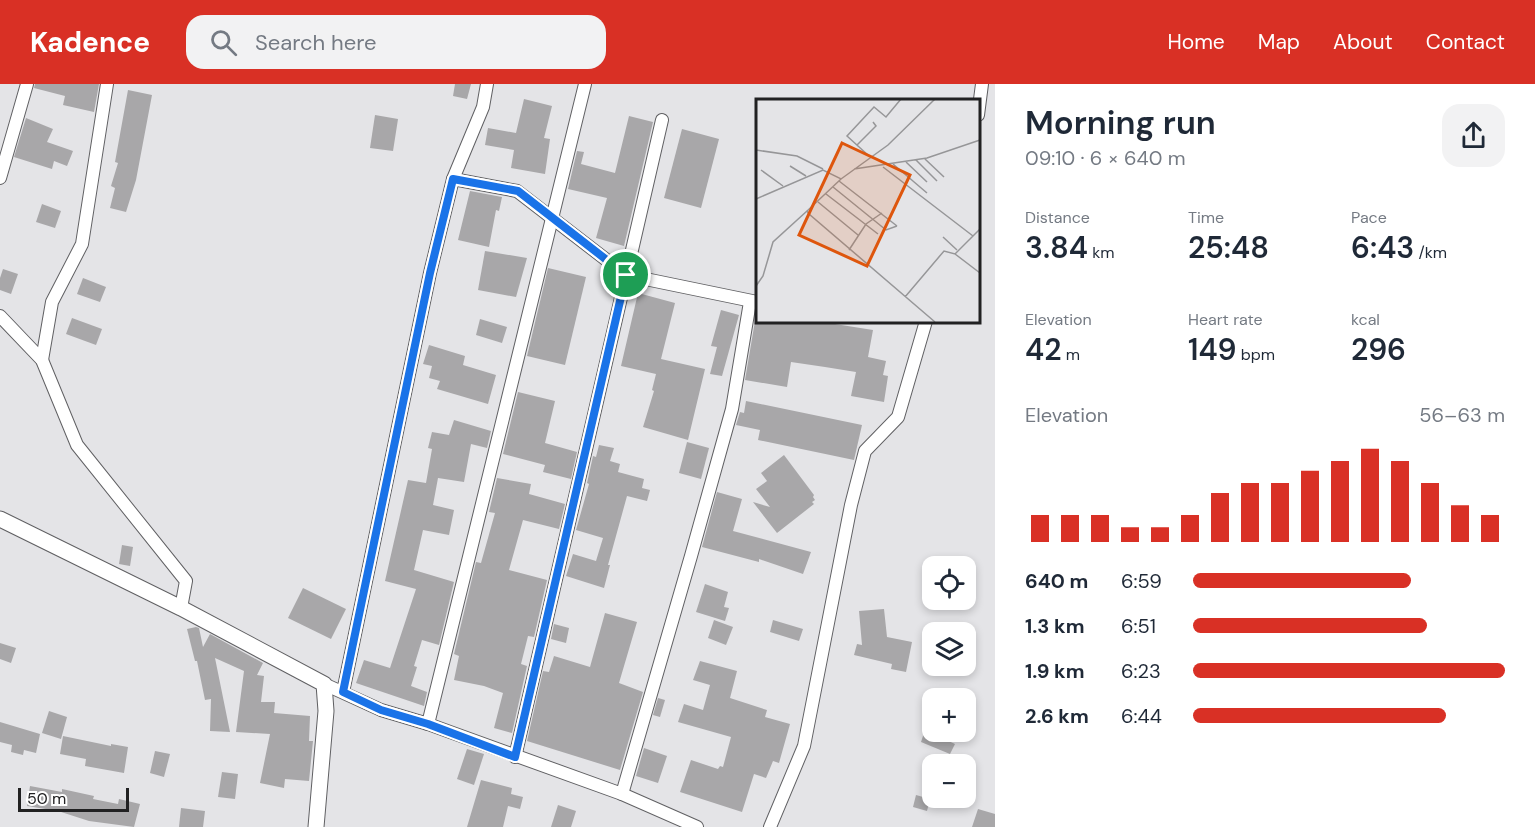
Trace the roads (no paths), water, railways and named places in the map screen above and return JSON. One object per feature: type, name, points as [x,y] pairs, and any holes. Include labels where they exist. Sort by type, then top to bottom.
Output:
[{"type":"street","points":[[0,178],[27,84]]},
{"type":"street","points":[[42,360],[52,302],[82,244],[107,84]]},
{"type":"street","points":[[343,692],[430,273],[453,179],[483,107],[487,84]]},
{"type":"street","points":[[428,724],[585,84]]},
{"type":"street","points":[[980,100],[982,84]]},
{"type":"street","points":[[515,757],[662,120]]},
{"type":"street","points":[[453,179],[518,191],[626,275],[754,302],[732,409],[622,795]]},
{"type":"street","points":[[0,316],[42,360],[77,445],[186,581],[181,608]]},
{"type":"street","points":[[770,827],[804,746],[851,505],[866,451],[898,417],[926,322]]},
{"type":"street","points":[[0,519],[181,608],[324,684],[381,710],[428,724],[622,795],[697,827]]},
{"type":"street","points":[[316,827],[326,711],[324,684]]}]
